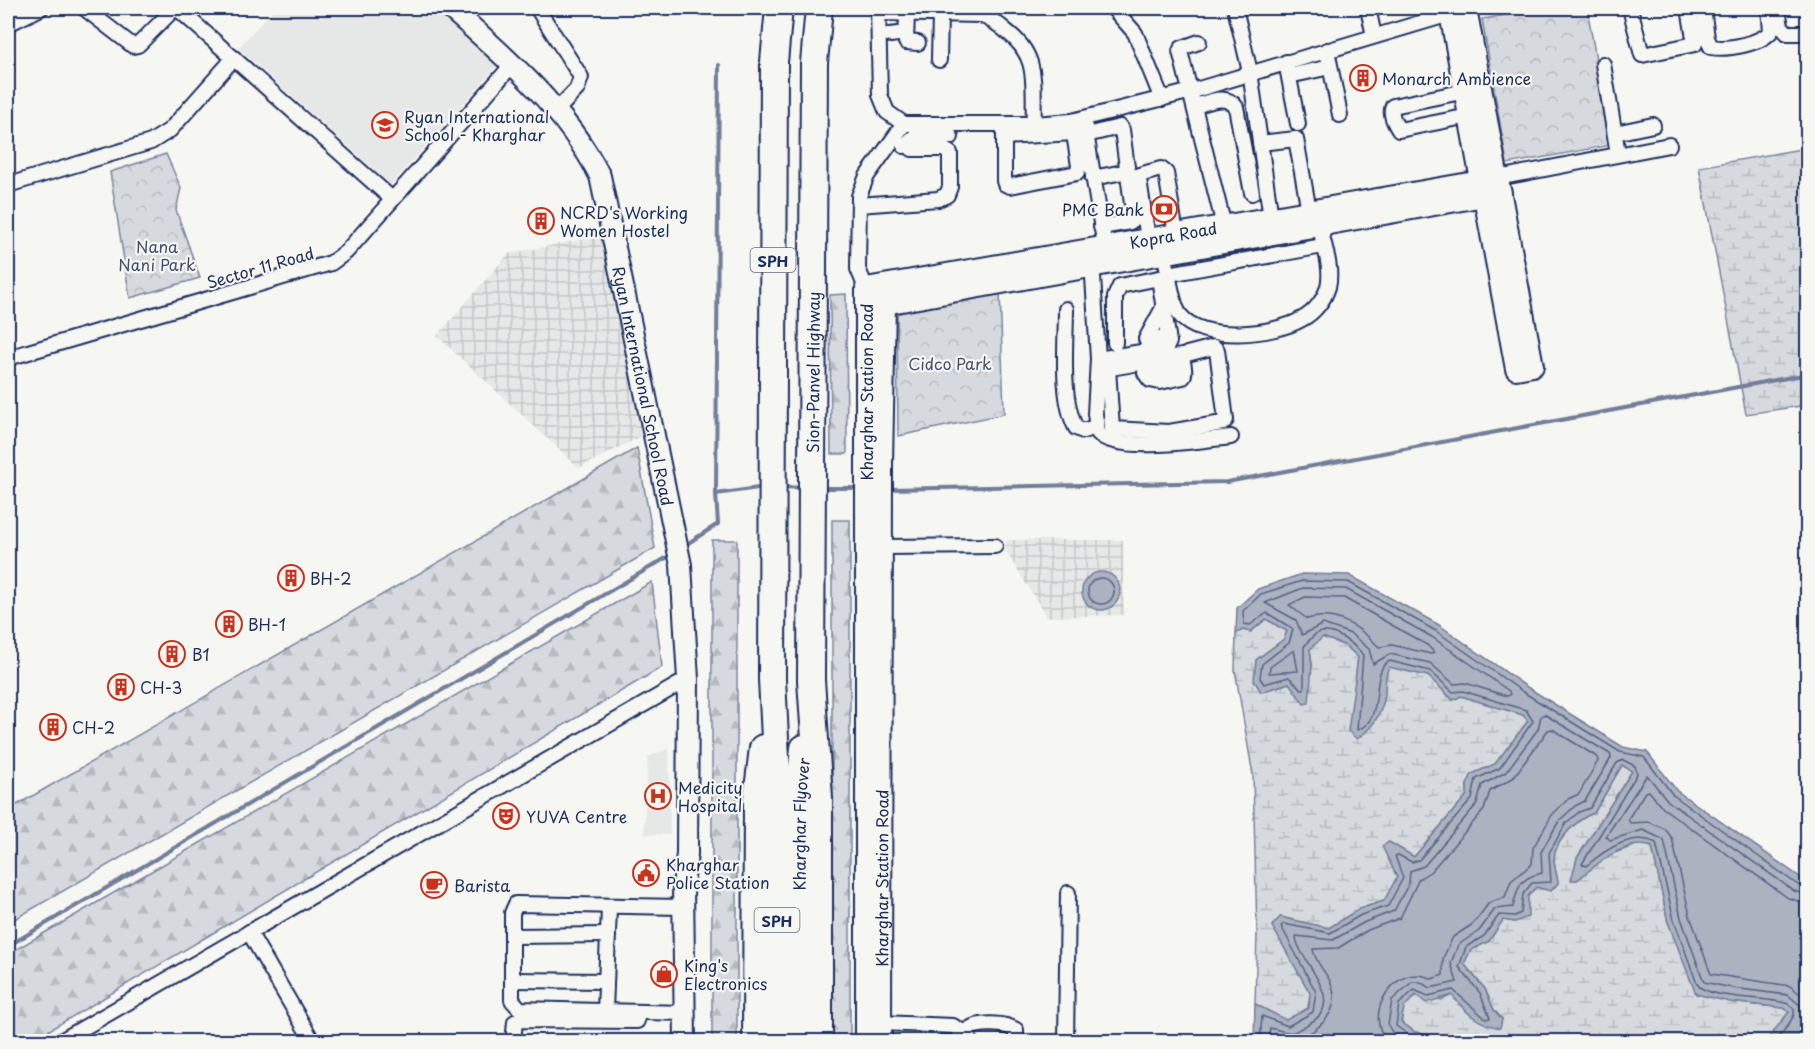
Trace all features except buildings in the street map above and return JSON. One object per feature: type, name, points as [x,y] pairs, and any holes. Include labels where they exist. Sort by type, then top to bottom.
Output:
[{"type":"highway","points":[[768,8],[774,63]]},
{"type":"highway","name":"SPH","points":[[772,680],[774,63],[779,8]]},
{"type":"highway","name":"SPH","points":[[809,8],[814,63]]},
{"type":"highway","points":[[814,63],[819,8]]},
{"type":"highway","name":"Sion-Panvel Highway","points":[[811,680],[814,63]]},
{"type":"highway","points":[[756,1041],[757,798],[772,680]]},
{"type":"highway","name":"Kharghar Flyover","points":[[772,680],[778,798],[777,1041]]},
{"type":"highway","points":[[811,680],[819,798],[819,1041]]},
{"type":"highway","name":"Kharghar Flyover","points":[[798,1041],[799,798],[811,680]]},
{"type":"street","points":[[8,24],[41,8]]},
{"type":"street","points":[[84,8],[133,46],[138,45],[176,8],[392,199]]},
{"type":"street","name":"Ryan International School Road","points":[[450,8],[513,64],[556,111],[586,149],[600,176],[670,522],[681,565],[688,679],[687,854],[683,907],[685,1041]]},
{"type":"street","points":[[537,8],[581,76],[577,89],[556,111]]},
{"type":"street","points":[[1113,8],[1135,33],[1162,99]]},
{"type":"street","points":[[1235,8],[1250,72],[1272,225]]},
{"type":"street","points":[[1368,8],[1368,27]]},
{"type":"street","points":[[1630,8],[1642,55],[1695,44],[1689,8]]},
{"type":"street","points":[[1703,8],[1707,38],[1711,46],[1719,48],[1763,40],[1771,31],[1769,8]]},
{"type":"street","points":[[1778,8],[1781,26],[1787,33],[1808,33]]},
{"type":"street","points":[[859,205],[938,199],[947,195],[950,187],[950,153],[944,149],[908,148],[914,137],[1079,127],[1162,99],[1327,50],[1368,27],[1463,9]]},
{"type":"street","points":[[1463,9],[1469,116],[1491,187],[1533,366],[1516,369],[1491,187],[1463,9]]},
{"type":"street","points":[[951,136],[904,124],[887,112],[880,95],[878,10],[940,15],[993,13],[1022,43],[1031,59],[1034,124]]},
{"type":"street","points":[[907,14],[907,43],[918,43]]},
{"type":"street","points":[[939,60],[940,15]]},
{"type":"street","points":[[890,34],[906,33]]},
{"type":"street","points":[[1199,42],[1182,48],[1180,51],[1192,91],[1224,226]]},
{"type":"street","points":[[1327,50],[1340,115]]},
{"type":"street","points":[[8,185],[151,142],[170,130],[234,58]]},
{"type":"street","points":[[1286,62],[1298,124]]},
{"type":"street","name":"Sector 11 Road","points":[[8,358],[331,263],[346,252],[513,64]]},
{"type":"street","points":[[1603,64],[1618,154]]},
{"type":"street","points":[[1298,74],[1330,67]]},
{"type":"street","points":[[1466,91],[1393,106],[1392,110],[1395,124],[1400,130],[1469,116]]},
{"type":"street","points":[[1195,106],[1223,99],[1231,101],[1236,107],[1252,193]]},
{"type":"street","points":[[866,288],[858,268],[859,196],[867,176],[904,124]]},
{"type":"street","points":[[1004,130],[1034,124],[1121,128],[1134,219],[1130,222],[1101,226]]},
{"type":"street","points":[[1615,133],[1653,125]]},
{"type":"street","points":[[1004,130],[1005,184],[1010,186],[1077,173],[1079,127]]},
{"type":"street","points":[[1079,127],[1094,178],[1101,226],[1099,255],[1101,366],[1095,427],[1102,437],[1109,441],[1160,444],[1231,437]]},
{"type":"street","points":[[1164,252],[1178,312],[1193,325],[1210,332],[1226,334],[1287,326],[1310,314],[1326,294],[1330,274],[1314,218],[1296,139],[1260,143]]},
{"type":"street","points":[[1491,187],[1520,173],[1668,145]]},
{"type":"street","points":[[1148,239],[1138,179],[1139,175],[1161,169],[1166,173],[1176,234]]},
{"type":"street","points":[[1094,178],[1128,171]]},
{"type":"street","name":"Kopra Road","points":[[866,288],[1099,255],[1164,252],[1272,225],[1491,187]]},
{"type":"street","name":"Kopra Road","points":[[885,304],[1099,255],[1148,239],[1224,226],[1272,225]]},
{"type":"street","points":[[1169,274],[1323,246]]},
{"type":"street","points":[[1101,366],[1163,350],[1168,345],[1164,306],[1157,277],[1120,286],[1115,297],[1116,343]]},
{"type":"street","name":"Kharghar Station Road","points":[[866,288],[885,304],[874,464]]},
{"type":"street","name":"Kharghar Station Road","points":[[866,288],[874,464],[873,866],[866,1041]]},
{"type":"street","points":[[1164,306],[1146,339],[1147,341],[1168,336]]},
{"type":"street","points":[[1066,309],[1066,369],[1071,419],[1076,428],[1083,431],[1095,427]]},
{"type":"street","points":[[1214,347],[1218,350],[1227,409],[1226,420],[1223,423],[1169,432],[1112,429],[1101,366],[1178,355],[1185,359],[1214,347]]},
{"type":"street","name":"Kharghar Station Road","points":[[874,513],[884,547],[874,596]]},
{"type":"street","points":[[884,547],[995,546]]},
{"type":"street","points":[[59,1041],[688,679]]},
{"type":"street","name":"Kharghar Station Road","points":[[873,866],[881,1032]]},
{"type":"street","points":[[1066,1041],[1068,893]]},
{"type":"street","points":[[683,907],[609,908],[516,904],[512,913],[512,1000],[520,1009],[685,1016]]},
{"type":"street","points":[[605,1011],[609,908]]},
{"type":"street","points":[[249,932],[313,1041]]},
{"type":"street","points":[[512,936],[608,935]]},
{"type":"street","points":[[512,980],[606,981]]},
{"type":"street","points":[[513,1041],[515,1022],[520,1020],[685,1016]]},
{"type":"street","points":[[968,1041],[969,1029],[974,1025],[1012,1027],[1016,1030],[1016,1041]]},
{"type":"street","points":[[881,1032],[953,1026],[960,1030],[961,1041]]},
{"type":"shaded area","name":"Ryan International School - Kharghar","points":[[275,8],[434,8],[498,65],[391,185],[238,48]]},
{"type":"shaded area","points":[[605,235],[644,435],[579,468],[437,336],[508,254]]},
{"type":"shaded area","points":[[1006,540],[1123,540],[1124,615],[1047,617],[1005,550]]},
{"type":"shaded area","name":"Medicity Hospital","points":[[669,748],[670,835],[644,834],[648,757]]},
{"type":"green space","points":[[1546,8],[1587,8],[1611,145],[1507,164],[1482,19]]},
{"type":"green space","points":[[1807,148],[1807,405],[1746,414],[1699,167]]},
{"type":"green space","name":"Nana Nani Park","points":[[166,154],[181,188],[176,210],[200,278],[130,298],[110,172]]},
{"type":"green space","name":"Cidco Park","points":[[1000,292],[1004,414],[898,436],[897,312]]},
{"type":"green space","points":[[846,294],[847,454],[831,454],[830,295]]},
{"type":"green space","points":[[637,448],[655,548],[8,923],[8,810]]},
{"type":"green space","points":[[832,520],[850,520],[850,1042],[832,1041]]},
{"type":"green space","points":[[712,540],[737,540],[737,1042],[712,1041]]},
{"type":"green space","points":[[652,582],[662,667],[31,1041],[9,1041],[8,954]]},
{"type":"green space","points":[[1266,619],[1287,631],[1284,639],[1256,660],[1261,692],[1289,683],[1312,665],[1310,649],[1322,637],[1346,646],[1358,657],[1354,692],[1384,700],[1384,677],[1389,667],[1428,676],[1453,700],[1461,696],[1523,715],[1528,721],[1495,764],[1472,774],[1467,785],[1467,795],[1414,857],[1389,842],[1387,856],[1397,877],[1384,901],[1359,909],[1329,928],[1281,917],[1272,926],[1310,993],[1308,1008],[1286,1021],[1255,1004],[1257,933],[1253,775],[1235,670],[1236,633],[1243,630],[1251,632]]},
{"type":"green space","points":[[1622,765],[1632,771],[1577,858],[1577,880],[1609,855],[1642,843],[1652,847],[1668,922],[1730,1002],[1784,1008],[1789,1012],[1766,1042],[1448,1041],[1415,1032],[1401,1022],[1404,1007],[1416,995],[1442,1000],[1452,995],[1473,1017],[1492,1026],[1500,1027],[1502,1019],[1494,1010],[1485,989],[1464,964],[1470,951],[1489,941],[1503,920],[1515,922],[1528,896],[1536,887],[1551,891],[1558,883],[1554,859],[1558,845],[1574,825],[1594,813]]},
{"type":"water","points":[[1101,572],[1114,578],[1120,591],[1114,604],[1101,610],[1088,604],[1082,591],[1088,578]]},
{"type":"water","points":[[1302,574],[1349,575],[1439,625],[1527,687],[1623,747],[1647,752],[1677,791],[1807,882],[1808,1031],[1801,1041],[1766,1041],[1789,1012],[1784,1008],[1730,1002],[1696,994],[1668,922],[1652,847],[1642,845],[1622,849],[1602,860],[1577,880],[1571,880],[1577,858],[1632,771],[1622,765],[1594,813],[1574,825],[1558,845],[1554,859],[1558,883],[1551,891],[1536,887],[1528,896],[1528,917],[1515,922],[1503,920],[1489,941],[1470,951],[1464,964],[1485,989],[1494,1010],[1502,1019],[1500,1028],[1485,1024],[1473,1017],[1452,995],[1426,1003],[1416,995],[1404,1007],[1401,1022],[1415,1032],[1448,1041],[1254,1041],[1255,1004],[1286,1020],[1309,1008],[1310,993],[1272,926],[1280,917],[1329,928],[1359,909],[1384,901],[1397,877],[1382,846],[1389,842],[1414,857],[1467,795],[1467,785],[1472,774],[1495,764],[1528,721],[1523,715],[1461,696],[1453,700],[1428,676],[1389,667],[1380,712],[1366,732],[1357,739],[1348,731],[1358,657],[1346,646],[1323,637],[1310,649],[1312,665],[1309,703],[1304,704],[1289,683],[1261,692],[1254,680],[1256,660],[1284,639],[1287,631],[1266,619],[1250,632],[1243,630],[1236,633],[1237,608],[1258,589]]},
{"type":"waterway","points":[[716,494],[719,65]]},
{"type":"waterway","points":[[889,489],[1227,482],[1808,374]]},
{"type":"waterway","points":[[682,547],[718,524],[716,494],[765,487]]},
{"type":"waterway","points":[[781,487],[804,488]]},
{"type":"waterway","points":[[820,488],[861,488]]},
{"type":"waterway","points":[[8,946],[671,555]]},
{"type":"place","name":"Monarch Ambience","points":[[1363,78]]},
{"type":"place","name":"Ryan International School - Kharghar","points":[[385,125]]},
{"type":"place","name":"PMC Bank","points":[[1164,209]]},
{"type":"place","name":"NCRD's Working Women Hostel","points":[[541,221]]},
{"type":"place","name":"BH-2","points":[[291,578]]},
{"type":"place","name":"BH-1","points":[[229,624]]},
{"type":"place","name":"B1","points":[[172,654]]},
{"type":"place","name":"CH-3","points":[[121,687]]},
{"type":"place","name":"CH-2","points":[[53,727]]},
{"type":"place","name":"Medicity Hospital","points":[[658,796]]},
{"type":"place","name":"YUVA Centre","points":[[506,816]]},
{"type":"place","name":"Kharghar Police Station","points":[[646,873]]},
{"type":"place","name":"Barista","points":[[434,885]]},
{"type":"place","name":"King's Electronics","points":[[664,974]]}]
